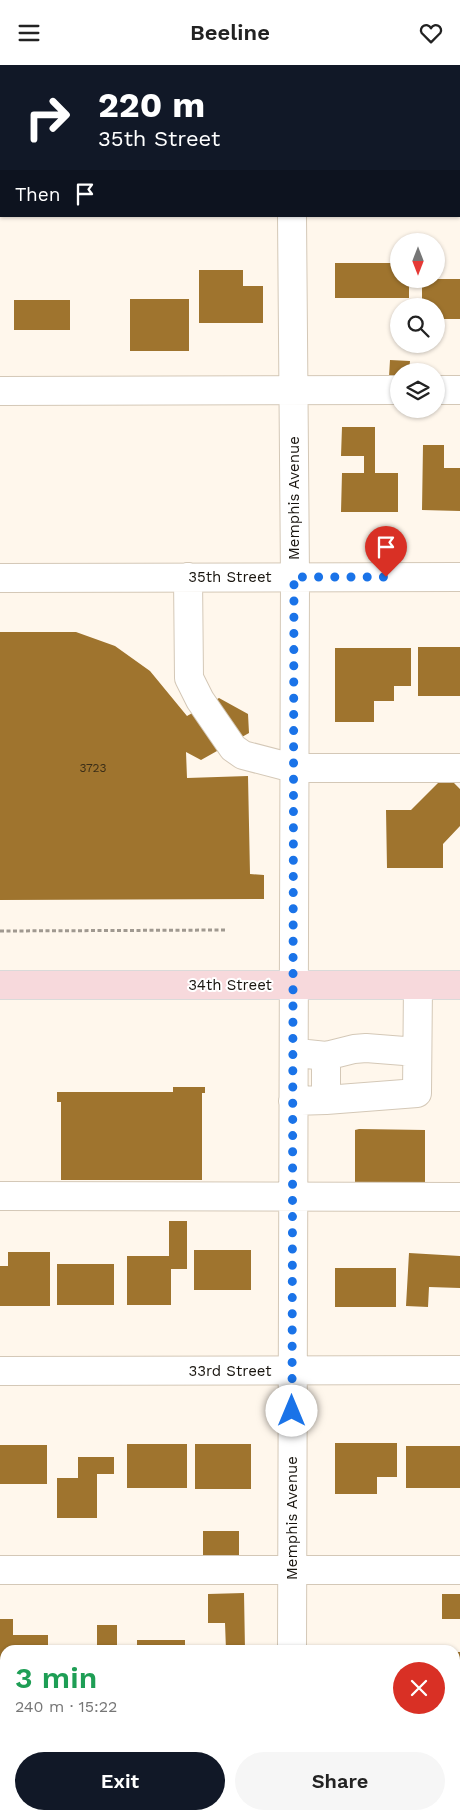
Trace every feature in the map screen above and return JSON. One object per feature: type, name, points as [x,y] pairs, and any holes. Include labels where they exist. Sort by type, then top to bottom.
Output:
[{"type":"main road","name":"34th Street","points":[[0,985],[460,985]]},
{"type":"street","name":"Memphis Avenue","points":[[292,217],[294,577],[292,1645]]},
{"type":"street","points":[[0,391],[390,390]]},
{"type":"street","points":[[445,390],[460,390]]},
{"type":"street","points":[[188,577],[189,678],[200,700],[232,748],[242,755],[293,768],[460,768]]},
{"type":"street","name":"35th Street","points":[[0,578],[460,577]]},
{"type":"street","points":[[293,1101],[416,1093],[418,985]]},
{"type":"street","points":[[293,1053],[326,1056],[366,1048],[417,1052]]},
{"type":"street","points":[[326,1056],[326,1100]]},
{"type":"street","points":[[0,1196],[460,1197]]},
{"type":"street","name":"33rd Street","points":[[0,1371],[460,1370]]},
{"type":"street","points":[[0,1570],[460,1570]]},
{"type":"path","points":[[0,931],[226,930]]},
{"type":"building","points":[[335,263],[390,263],[390,288],[409,288],[409,298],[335,298]]},
{"type":"building","points":[[199,270],[243,270],[243,286],[263,286],[263,323],[199,323]]},
{"type":"building","points":[[445,279],[460,279],[460,319],[445,319],[445,298],[422,298],[422,288],[445,288]]},
{"type":"building","points":[[130,299],[189,299],[189,351],[130,351]]},
{"type":"building","points":[[14,300],[70,300],[70,330],[14,330]]},
{"type":"building","points":[[390,360],[410,361],[410,363],[390,363],[389,377]]},
{"type":"building","points":[[342,427],[375,427],[375,473],[398,473],[398,512],[341,512],[342,473],[364,473],[364,456],[341,456]]},
{"type":"building","points":[[423,445],[444,445],[444,468],[460,468],[460,511],[422,510]]},
{"type":"building","points":[[0,632],[76,632],[115,646],[150,671],[187,716],[219,698],[248,714],[249,733],[201,760],[186,752],[187,778],[248,776],[250,874],[264,875],[264,899],[0,900]]},
{"type":"building","points":[[418,647],[460,647],[460,696],[418,696]]},
{"type":"building","points":[[335,648],[411,648],[411,686],[394,686],[394,701],[374,701],[374,722],[335,722]]},
{"type":"building","points":[[438,783],[454,783],[460,789],[460,826],[443,844],[443,868],[387,868],[386,810],[411,810]]},
{"type":"building","points":[[173,1087],[205,1087],[205,1093],[202,1093],[202,1180],[61,1180],[61,1102],[57,1102],[57,1092],[173,1092]]},
{"type":"building","points":[[355,1130],[425,1130],[425,1183],[355,1183]]},
{"type":"building","points":[[169,1221],[187,1221],[187,1269],[171,1269],[171,1305],[127,1305],[127,1256],[169,1256]]},
{"type":"building","points":[[194,1250],[251,1250],[251,1290],[194,1290]]},
{"type":"building","points":[[8,1252],[50,1252],[50,1306],[0,1306],[0,1266],[8,1266]]},
{"type":"building","points":[[409,1253],[460,1256],[460,1288],[429,1287],[428,1307],[406,1306]]},
{"type":"building","points":[[57,1264],[114,1264],[114,1305],[57,1305]]},
{"type":"building","points":[[335,1268],[396,1268],[396,1307],[335,1307]]},
{"type":"building","points":[[335,1443],[397,1443],[397,1477],[377,1477],[377,1494],[335,1494]]},
{"type":"building","points":[[127,1444],[187,1444],[187,1488],[127,1488]]},
{"type":"building","points":[[195,1444],[251,1444],[251,1489],[195,1489]]},
{"type":"building","points":[[0,1445],[47,1445],[47,1484],[0,1484]]},
{"type":"building","points":[[406,1446],[460,1446],[460,1488],[406,1488]]},
{"type":"building","points":[[78,1457],[114,1457],[114,1474],[97,1474],[97,1518],[57,1518],[57,1478],[78,1478]]},
{"type":"building","points":[[203,1531],[239,1531],[239,1557],[203,1557]]},
{"type":"building","points":[[244,1593],[245,1645],[226,1645],[225,1623],[208,1623],[208,1594]]},
{"type":"building","points":[[442,1594],[460,1594],[460,1619],[442,1619]]},
{"type":"building","points":[[0,1619],[13,1619],[13,1635],[48,1635],[48,1645],[0,1645]]},
{"type":"building","points":[[97,1625],[117,1625],[117,1645],[97,1645]]},
{"type":"building","points":[[137,1640],[185,1640],[185,1645],[137,1645]]},
{"type":"route","points":[[292,1411],[294,577],[386,577]]}]
